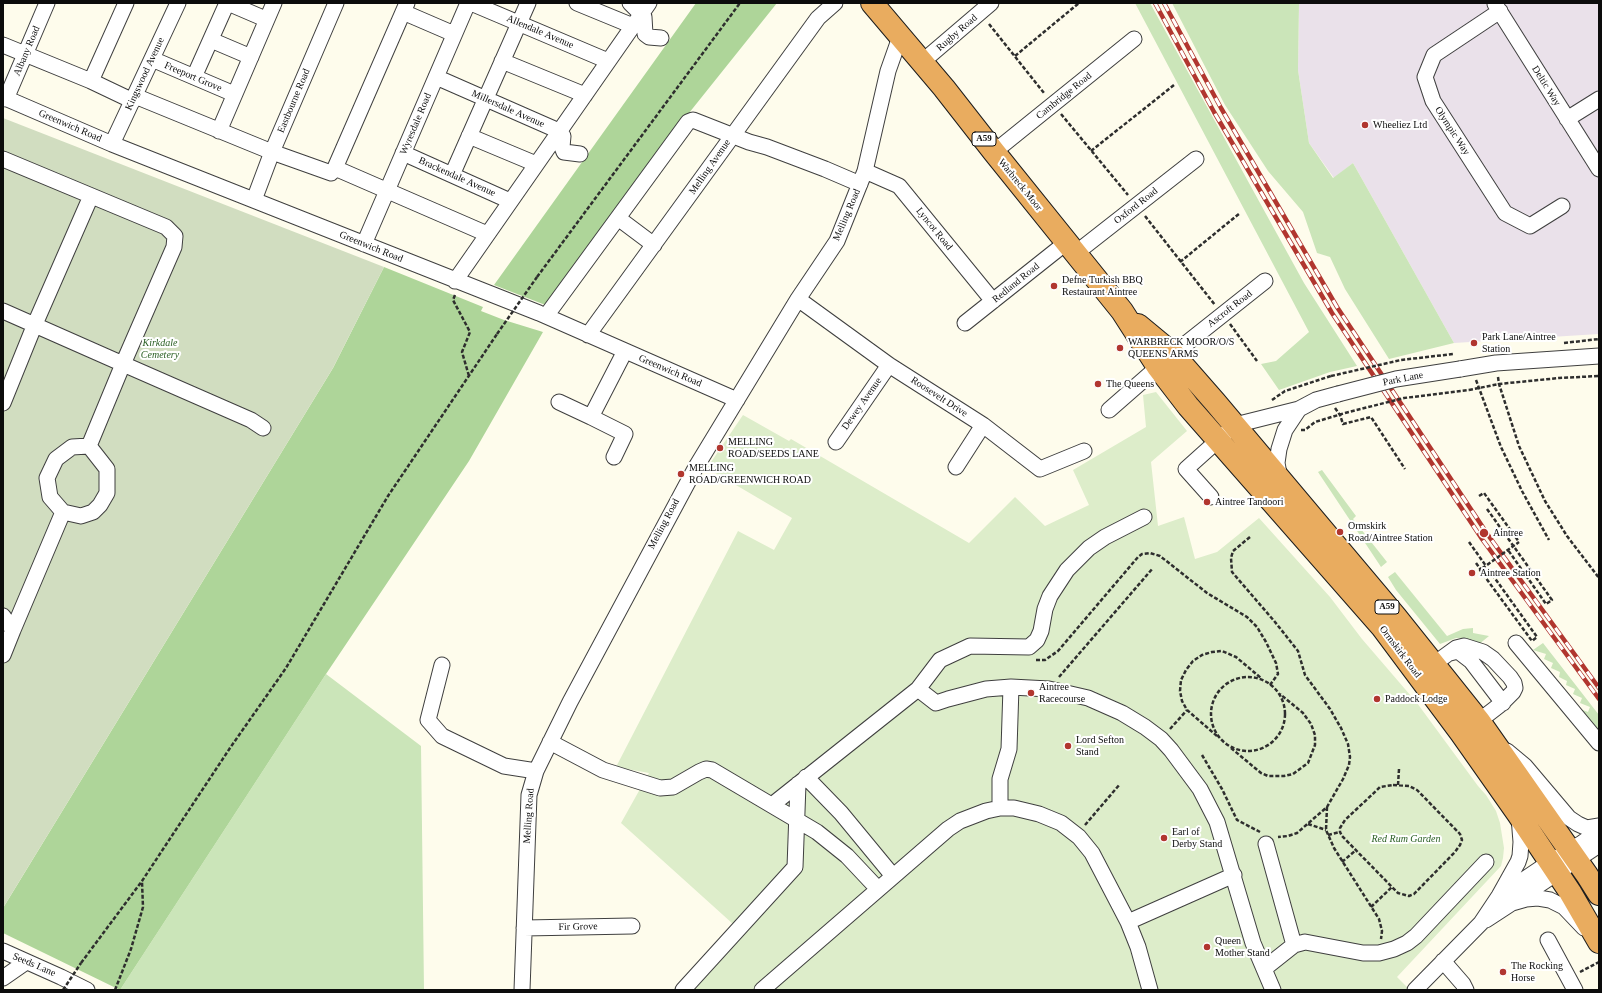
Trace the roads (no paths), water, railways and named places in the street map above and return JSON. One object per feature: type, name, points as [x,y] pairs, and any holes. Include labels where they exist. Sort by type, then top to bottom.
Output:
[{"type":"highway","name":"Warbreck Moor","points":[[872,3],[944,88],[1122,311],[1165,361],[1235,426]]},
{"type":"highway","name":"Warbreck Moor","points":[[1165,361],[1188,406],[1217,441]]},
{"type":"highway","name":"Ormskirk Road","points":[[1235,426],[1280,479],[1440,659],[1485,729],[1599,894]]},
{"type":"highway","name":"Ormskirk Road","points":[[1217,441],[1382,627],[1461,732],[1518,814],[1553,867],[1599,942]]},
{"type":"street","name":"Albany Road","points":[[5,98],[48,3]]},
{"type":"street","points":[[91,81],[126,3]]},
{"type":"street","name":"Kingswood Avenue","points":[[112,144],[178,3]]},
{"type":"street","points":[[194,77],[228,3],[263,18]]},
{"type":"street","points":[[219,131],[274,3]]},
{"type":"street","name":"Eastbourne Road","points":[[254,200],[272,152],[336,3]]},
{"type":"street","name":"Wyresdale Road","points":[[364,244],[468,3]]},
{"type":"street","name":"Allendale Avenue","points":[[471,3],[608,61]]},
{"type":"street","points":[[452,175],[528,3]]},
{"type":"street","points":[[577,3],[642,24]]},
{"type":"street","points":[[630,3],[649,37],[661,38]]},
{"type":"street","name":"Melling Avenue","points":[[588,336],[818,18],[835,3]]},
{"type":"street","name":"Rugby Road","points":[[922,62],[992,3]]},
{"type":"street","points":[[3,45],[272,152],[331,173],[335,168],[403,6],[454,34]]},
{"type":"street","name":"Deltic Way","points":[[1497,7],[1599,169]]},
{"type":"street","name":"Olympic Way","points":[[1497,7],[1434,55],[1425,77],[1432,101],[1505,213],[1530,226],[1562,206]]},
{"type":"street","points":[[458,282],[487,234],[608,61],[642,24]]},
{"type":"street","name":"Melling Road","points":[[522,990],[529,796],[536,771],[696,467],[798,299],[837,241],[862,178],[888,71],[900,37]]},
{"type":"street","name":"Cambridge Road","points":[[994,152],[1134,39]]},
{"type":"street","points":[[211,40],[251,57]]},
{"type":"street","name":"Freeport Grove","points":[[152,59],[234,94]]},
{"type":"street","points":[[502,61],[585,95]]},
{"type":"street","name":"Millersdale Avenue","points":[[436,76],[559,131]]},
{"type":"street","name":"Greenwich Road","points":[[5,98],[112,144],[546,316],[588,336],[738,400]]},
{"type":"street","points":[[1567,119],[1599,99]]},
{"type":"street","name":"Lyncot Road","points":[[546,316],[688,122],[693,120],[732,136],[825,169],[899,186],[993,301]]},
{"type":"street","points":[[559,131],[563,136],[562,158],[580,154]]},
{"type":"street","points":[[469,136],[536,164]]},
{"type":"street","name":"Brackendale Avenue","points":[[403,153],[510,201]]},
{"type":"street","name":"Oxford Road","points":[[1071,248],[1137,206],[1196,159]]},
{"type":"street","points":[[4,162],[92,196],[166,227],[175,236],[174,248],[123,364],[90,446]]},
{"type":"street","points":[[335,168],[487,234]]},
{"type":"street","points":[[3,403],[35,324],[92,196]]},
{"type":"street","points":[[618,218],[654,245]]},
{"type":"street","name":"Redland Road","points":[[965,323],[1029,272],[1071,248]]},
{"type":"street","name":"Ascroft Road","points":[[1109,410],[1165,361],[1265,281]]},
{"type":"street","name":"Roosevelt Drive","points":[[798,299],[889,365],[983,425],[1040,468],[1084,451]]},
{"type":"street","points":[[3,311],[251,420],[262,428]]},
{"type":"street","points":[[591,417],[625,352]]},
{"type":"street","name":"Park Lane","points":[[1211,497],[1186,469],[1235,426],[1299,410],[1316,400],[1396,379],[1496,363],[1599,356]]},
{"type":"street","name":"Dewey Avenue","points":[[836,442],[889,365]]},
{"type":"street","points":[[559,402],[625,434],[614,456]]},
{"type":"street","points":[[1280,479],[1277,463],[1285,430],[1299,410]]},
{"type":"street","points":[[956,467],[983,425]]},
{"type":"street","points":[[90,446],[107,469],[106,493],[100,505],[93,512],[81,516],[63,512],[50,497],[47,478],[56,459],[72,448],[90,446]]},
{"type":"street","points":[[3,656],[63,512]]},
{"type":"street","points":[[772,805],[918,689],[940,660],[970,646],[1029,647],[1037,640],[1041,631],[1045,609],[1050,596],[1067,570],[1089,548],[1105,537],[1144,517]]},
{"type":"street","points":[[3,616],[13,630]]},
{"type":"street","points":[[1516,643],[1599,744]]},
{"type":"street","points":[[1440,659],[1456,648],[1464,646],[1483,652],[1493,659],[1514,682],[1515,688],[1503,702],[1485,729],[1525,766],[1569,818],[1587,828],[1599,826]]},
{"type":"street","points":[[1440,659],[1458,652],[1464,654],[1472,661],[1503,702]]},
{"type":"street","points":[[442,665],[428,720],[442,736],[504,766],[536,771]]},
{"type":"street","points":[[918,689],[936,703],[986,689],[1011,687],[1049,689],[1088,698],[1122,713],[1145,727],[1161,740],[1190,774],[1208,803],[1217,822],[1253,943],[1273,990]]},
{"type":"street","points":[[1000,808],[1000,779],[1009,750],[1011,687]]},
{"type":"street","points":[[550,742],[603,770],[660,788],[673,787],[699,772],[706,769],[712,770],[817,832],[863,872],[878,889]]},
{"type":"street","points":[[682,990],[795,867],[796,820],[802,780]]},
{"type":"street","points":[[802,780],[842,813],[893,876]]},
{"type":"street","points":[[762,990],[948,829],[960,821],[986,810],[1000,808],[1014,808],[1039,814],[1061,823],[1077,834],[1092,853],[1128,922],[1138,946],[1150,990]]},
{"type":"street","points":[[1506,900],[1520,856],[1521,842],[1518,814]]},
{"type":"street","points":[[1573,855],[1599,831]]},
{"type":"street","points":[[1267,838],[1294,945]]},
{"type":"street","points":[[1415,990],[1481,923],[1506,900],[1573,855],[1599,845]]},
{"type":"street","points":[[1264,968],[1294,945],[1305,942],[1349,951],[1379,953],[1394,949],[1407,943],[1416,936],[1486,862]]},
{"type":"street","points":[[1128,922],[1234,875]]},
{"type":"street","points":[[1506,900],[1550,900],[1564,907],[1599,942]]},
{"type":"street","name":"Fir Grove","points":[[524,928],[632,926]]},
{"type":"street","points":[[1548,940],[1572,984]]},
{"type":"street","name":"Seeds Lane","points":[[3,951],[87,990]]},
{"type":"street","points":[[1443,961],[1463,984],[1466,990]]},
{"type":"street","points":[[3,978],[26,962]]},
{"type":"railway","points":[[1155,3],[1214,112],[1332,313],[1482,539],[1599,699]]},
{"type":"railway","points":[[1164,3],[1221,108],[1337,307],[1488,535],[1599,688]]},
{"type":"place","name":"Wheeliez Ltd","points":[[1365,125]]},
{"type":"place","name":"Defne Turkish BBQ Restaurant Aintree","points":[[1054,286]]},
{"type":"place","name":"Park Lane/Aintree Station","points":[[1474,343]]},
{"type":"place","name":"WARBRECK MOOR/O/S QUEENS ARMS","points":[[1120,348]]},
{"type":"place","name":"The Queens","points":[[1098,384]]},
{"type":"place","name":"MELLING ROAD/SEEDS LANE","points":[[720,448]]},
{"type":"place","name":"MELLING ROAD/GREENWICH ROAD","points":[[681,474]]},
{"type":"place","name":"Aintree Tandoori","points":[[1207,502]]},
{"type":"place","name":"Ormskirk Road/Aintree Station","points":[[1340,532]]},
{"type":"place","name":"Aintree","points":[[1484,533]]},
{"type":"place","name":"Aintree Station","points":[[1472,573]]},
{"type":"place","name":"Aintree Racecourse","points":[[1031,693]]},
{"type":"place","name":"Paddock Lodge","points":[[1377,699]]},
{"type":"place","name":"Lord Sefton Stand","points":[[1068,746]]},
{"type":"place","name":"Earl of Derby Stand","points":[[1164,838]]},
{"type":"place","name":"Queen Mother Stand","points":[[1207,947]]},
{"type":"place","name":"The Rocking Horse","points":[[1503,972]]},
{"type":"park label","name":"Kirkdale Cemetery","points":[[160,348]]},
{"type":"park label","name":"Red Rum Garden","points":[[1406,839]]}]
